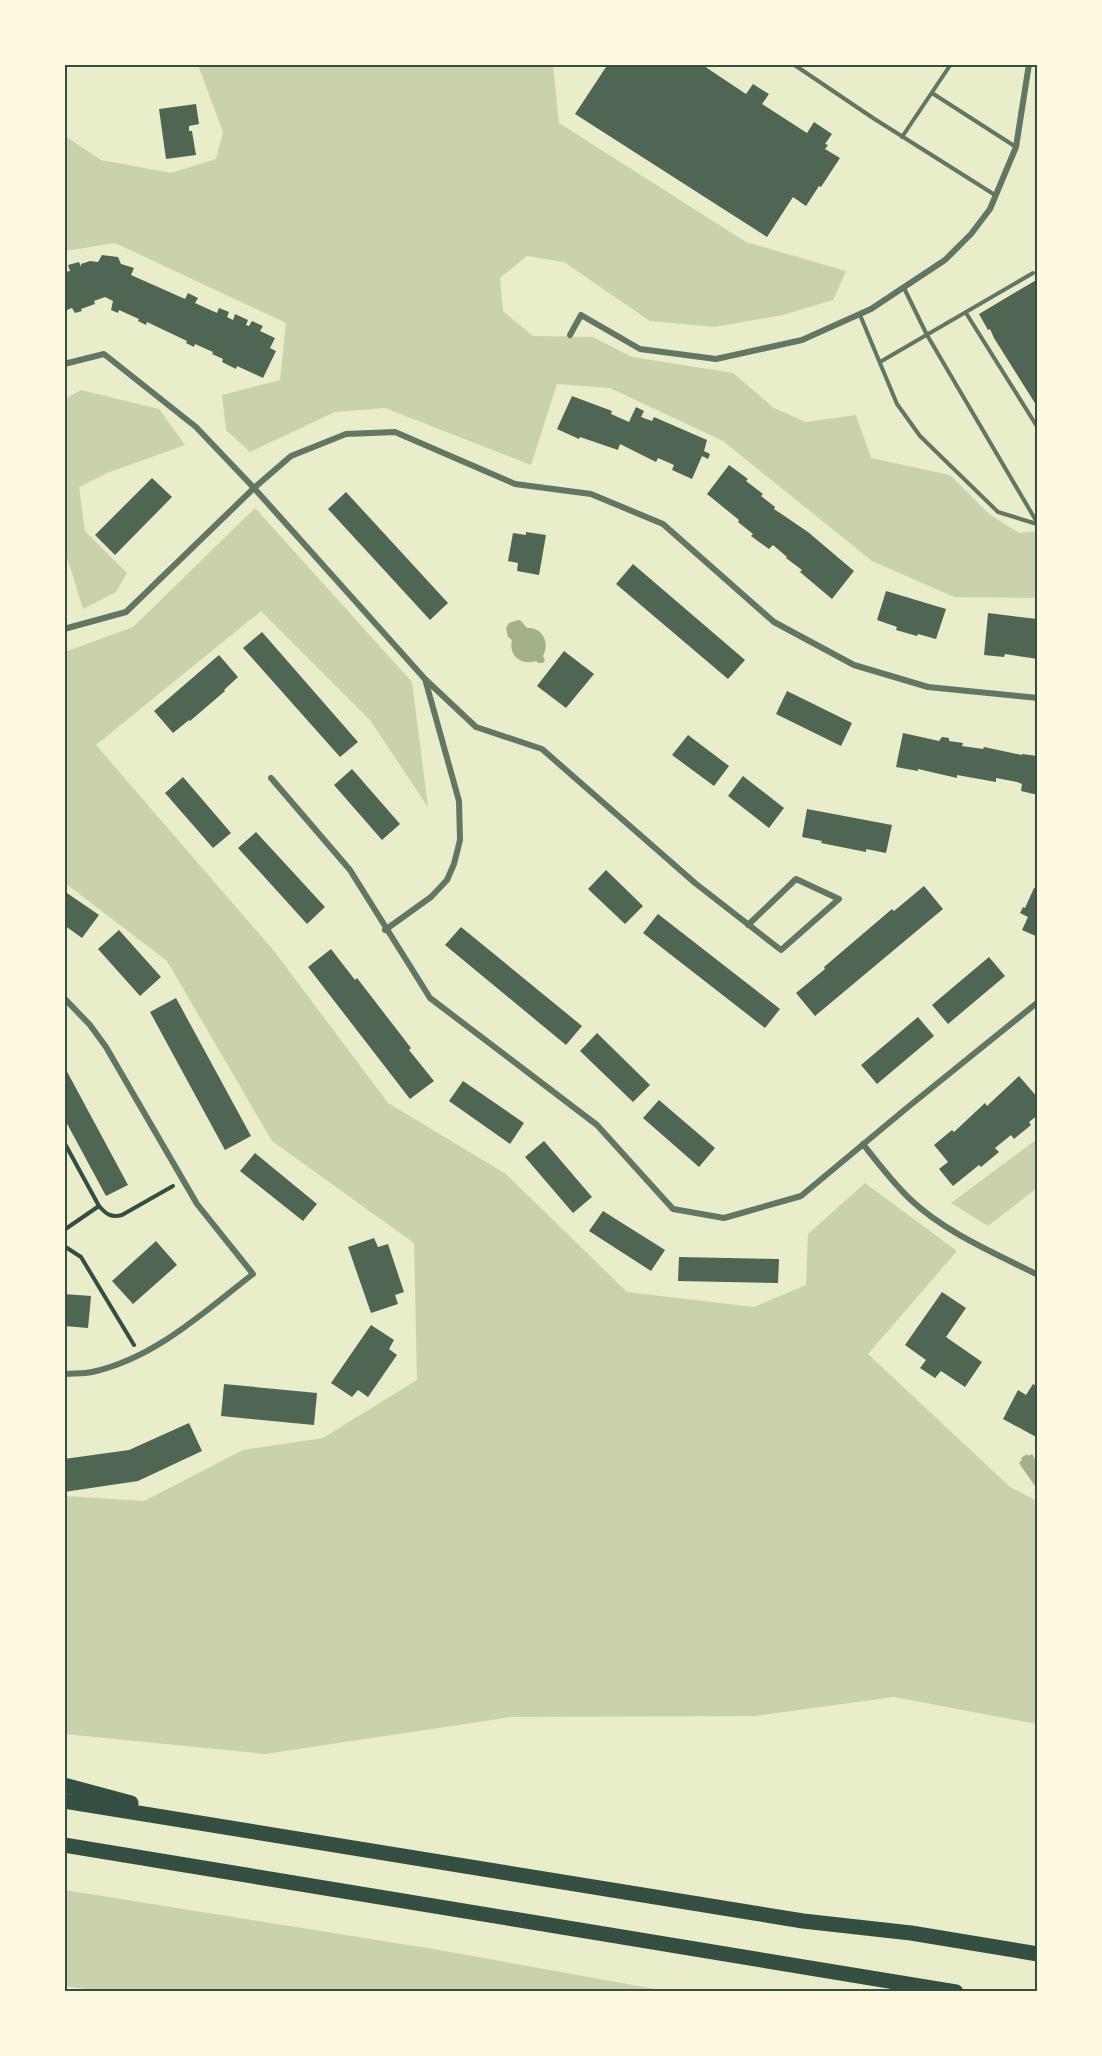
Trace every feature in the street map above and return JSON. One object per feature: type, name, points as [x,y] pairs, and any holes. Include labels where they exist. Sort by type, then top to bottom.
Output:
[{"type":"highway","points":[[64,1785],[207,1824]]},
{"type":"highway","points":[[64,1801],[803,1921],[911,1933],[1038,1954]]},
{"type":"highway","points":[[64,1845],[956,1992]]},
{"type":"street","points":[[570,335],[581,315],[640,349],[716,359],[802,340],[860,314],[945,260],[971,234],[990,209],[1016,147],[1029,64]]},
{"type":"street","points":[[64,364],[104,354],[196,427],[254,488],[425,679],[476,727],[542,749],[695,883],[748,925],[781,950],[839,899],[796,879],[748,925]]},
{"type":"street","points":[[64,629],[126,612],[254,488],[291,456],[346,434],[395,432],[515,484],[591,494],[663,524],[774,622],[854,665],[928,687],[1038,698]]},
{"type":"street","points":[[385,930],[431,897],[447,880],[460,840],[459,801],[425,679]]},
{"type":"street","points":[[271,778],[350,870],[371,902],[385,930],[430,998],[597,1125],[673,1209],[724,1218],[801,1196],[1038,1002]]},
{"type":"street","points":[[64,998],[90,1025],[106,1047],[197,1204],[253,1274],[176,1334],[140,1354],[90,1372],[64,1374]]},
{"type":"street","points":[[863,1144],[912,1201],[943,1225],[1038,1275]]},
{"type":"lane","points":[[793,64],[996,196]]},
{"type":"lane","points":[[902,137],[951,64]]},
{"type":"lane","points":[[932,93],[1016,147]]},
{"type":"lane","points":[[880,362],[1033,273]]},
{"type":"lane","points":[[904,288],[927,335],[1037,524]]},
{"type":"lane","points":[[966,313],[1038,428]]},
{"type":"lane","points":[[860,314],[897,404],[921,436],[998,512],[1037,524]]},
{"type":"path","points":[[64,1142],[99,1206],[106,1214],[114,1217],[122,1215],[183,1181]]},
{"type":"path","points":[[64,1230],[99,1206]]},
{"type":"path","points":[[64,1246],[81,1257],[140,1354]]},
{"type":"shaded area","points":[[198,65],[553,65],[559,123],[746,242],[846,271],[833,300],[783,315],[715,327],[650,321],[564,262],[527,256],[500,278],[503,311],[533,336],[593,337],[632,357],[733,373],[774,408],[806,422],[856,415],[871,458],[950,475],[989,514],[1019,533],[1037,531],[1037,598],[954,597],[872,561],[723,441],[610,388],[557,384],[531,465],[385,408],[335,412],[250,452],[226,430],[222,395],[280,380],[286,323],[115,243],[65,251],[65,136],[101,160],[171,173],[216,159],[223,132]]},
{"type":"shaded area","points":[[81,390],[159,409],[185,445],[107,473],[79,487],[85,531],[127,573],[116,592],[83,609],[65,551],[65,399]]},
{"type":"shaded area","points":[[255,508],[412,682],[428,807],[370,720],[261,611],[96,745],[274,951],[388,1103],[506,1174],[627,1292],[754,1307],[806,1285],[808,1234],[865,1183],[957,1251],[868,1354],[1010,1487],[1037,1501],[1037,1724],[894,1697],[754,1716],[512,1717],[265,1754],[65,1734],[65,1496],[144,1501],[243,1450],[323,1438],[417,1380],[414,1243],[272,1141],[167,961],[65,883],[65,652],[133,627]]},
{"type":"shaded area","points":[[518,620],[527,628],[537,630],[544,637],[546,646],[543,663],[521,661],[514,655],[512,640],[508,637],[506,628],[509,623]]},
{"type":"shaded area","points":[[1037,1139],[1037,1188],[988,1226],[951,1203]]},
{"type":"shaded area","points":[[1027,1454],[1028,1456],[1032,1454],[1037,1462],[1037,1489],[1019,1463],[1021,1458]]},
{"type":"shaded area","points":[[65,1890],[439,1950],[666,1991],[97,1991],[65,1986]]},
{"type":"building","points":[[608,64],[701,64],[746,94],[753,84],[769,94],[762,104],[807,133],[814,122],[832,134],[825,144],[828,145],[825,149],[840,158],[806,206],[793,197],[767,237],[575,114]]},
{"type":"building","points":[[196,104],[199,124],[189,126],[189,131],[192,131],[196,155],[166,159],[159,109]]},
{"type":"building","points":[[102,255],[118,257],[121,264],[134,268],[131,275],[185,299],[188,293],[198,298],[195,303],[217,313],[219,308],[229,312],[227,317],[233,320],[235,314],[248,320],[246,325],[249,326],[252,321],[263,326],[260,331],[275,338],[270,348],[276,351],[263,378],[237,366],[236,369],[222,362],[223,359],[212,354],[213,352],[195,344],[194,347],[186,343],[187,341],[147,322],[146,325],[138,321],[139,319],[119,310],[118,313],[111,310],[113,301],[105,297],[94,301],[95,304],[81,309],[82,311],[75,313],[72,308],[64,311],[64,272],[70,271],[68,265],[79,262],[81,267],[81,264],[90,261],[98,262]]},
{"type":"building","points":[[1038,279],[1038,408],[979,314]]},
{"type":"building","points":[[572,396],[612,411],[611,414],[629,422],[636,407],[644,411],[641,417],[652,421],[654,417],[707,440],[704,451],[710,454],[708,459],[702,456],[692,479],[672,470],[674,465],[658,458],[656,462],[620,444],[618,450],[580,437],[579,439],[557,429]]},
{"type":"building","points":[[729,465],[748,479],[746,481],[763,494],[761,496],[775,507],[774,509],[808,532],[854,571],[832,599],[773,545],[769,549],[751,536],[753,534],[738,522],[739,520],[707,494]]},
{"type":"building","points":[[152,478],[172,497],[115,555],[95,535]]},
{"type":"building","points":[[346,492],[448,603],[430,620],[328,509]]},
{"type":"building","points":[[526,532],[546,535],[539,575],[517,571],[518,563],[508,561],[513,533],[526,535]]},
{"type":"building","points":[[633,564],[745,660],[728,679],[616,584]]},
{"type":"building","points":[[886,591],[946,609],[936,639],[896,630],[897,627],[877,620]]},
{"type":"building","points":[[988,613],[1037,619],[1038,659],[1005,654],[1004,657],[984,655]]},
{"type":"building","points":[[262,632],[358,742],[340,757],[243,648]]},
{"type":"building","points":[[564,651],[594,674],[566,708],[537,686]]},
{"type":"building","points":[[219,655],[238,677],[225,691],[173,733],[154,711]]},
{"type":"building","points":[[787,691],[852,723],[841,746],[776,714]]},
{"type":"building","points":[[903,733],[939,741],[942,737],[949,738],[949,741],[963,743],[962,746],[983,749],[984,747],[1038,756],[1038,795],[1021,791],[1022,784],[1017,782],[996,778],[996,782],[957,775],[957,778],[918,769],[918,771],[896,767]]},
{"type":"building","points":[[688,735],[729,766],[714,786],[672,755]]},
{"type":"building","points":[[352,769],[400,824],[382,840],[334,785]]},
{"type":"building","points":[[743,776],[784,808],[769,828],[728,796]]},
{"type":"building","points":[[183,777],[231,833],[213,848],[165,793]]},
{"type":"building","points":[[807,809],[892,825],[886,853],[866,849],[866,852],[802,837]]},
{"type":"building","points":[[256,832],[325,907],[307,924],[238,848]]},
{"type":"building","points":[[606,870],[643,906],[625,924],[588,889]]},
{"type":"building","points":[[924,886],[943,909],[815,1016],[796,993],[892,909],[894,911]]},
{"type":"building","points":[[1034,888],[1038,889],[1038,937],[1022,930],[1028,917],[1020,913],[1023,907],[1025,908]]},
{"type":"building","points":[[64,891],[99,915],[82,938],[64,925]]},
{"type":"building","points":[[658,914],[780,1009],[765,1028],[643,933]]},
{"type":"building","points":[[461,927],[582,1026],[566,1045],[445,945]]},
{"type":"building","points":[[119,930],[161,977],[140,996],[98,949]]},
{"type":"building","points":[[331,949],[355,980],[357,978],[434,1081],[410,1099],[308,967]]},
{"type":"building","points":[[989,957],[1005,976],[948,1024],[932,1005]]},
{"type":"building","points":[[176,998],[251,1136],[225,1150],[150,1012]]},
{"type":"building","points":[[918,1017],[934,1036],[877,1084],[861,1065]]},
{"type":"building","points":[[597,1033],[650,1085],[633,1102],[580,1051]]},
{"type":"building","points":[[64,1066],[128,1185],[106,1196],[64,1118]]},
{"type":"building","points":[[1019,1076],[1038,1098],[1038,1115],[1029,1122],[1031,1125],[1014,1139],[1011,1135],[995,1148],[999,1152],[953,1186],[939,1169],[948,1162],[934,1145],[952,1130],[954,1132],[985,1103],[987,1106]]},
{"type":"building","points":[[463,1081],[524,1123],[510,1144],[449,1101]]},
{"type":"building","points":[[659,1100],[715,1148],[699,1167],[643,1118]]},
{"type":"building","points":[[544,1141],[592,1197],[573,1213],[525,1157]]},
{"type":"building","points":[[255,1153],[317,1204],[303,1221],[240,1171]]},
{"type":"building","points":[[603,1211],[665,1250],[651,1271],[589,1231]]},
{"type":"building","points":[[374,1238],[378,1247],[388,1244],[404,1292],[395,1295],[398,1304],[371,1313],[348,1247]]},
{"type":"building","points":[[156,1241],[177,1265],[133,1304],[112,1281]]},
{"type":"building","points":[[679,1257],[779,1259],[778,1283],[678,1281]]},
{"type":"building","points":[[942,1292],[966,1308],[946,1337],[982,1362],[965,1387],[941,1371],[935,1378],[920,1368],[926,1360],[905,1345]]},
{"type":"building","points":[[64,1294],[91,1296],[88,1328],[64,1326]]},
{"type":"building","points":[[371,1325],[394,1340],[389,1349],[397,1355],[368,1397],[358,1390],[352,1397],[331,1383]]},
{"type":"building","points":[[224,1384],[317,1393],[314,1425],[221,1416]]},
{"type":"building","points":[[1033,1384],[1038,1387],[1038,1438],[1003,1419],[1018,1390],[1026,1395]]},
{"type":"building","points":[[189,1423],[202,1451],[138,1481],[64,1492],[64,1459],[129,1450]]}]
